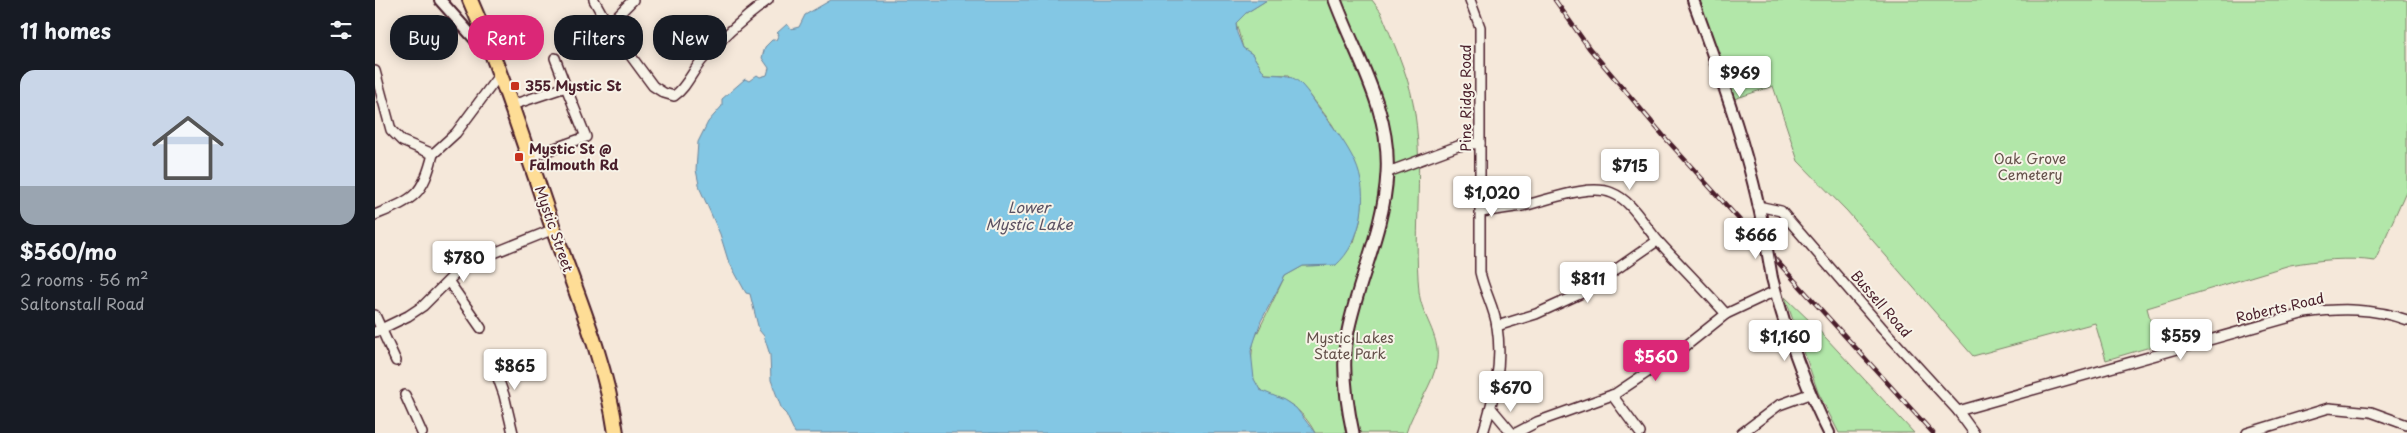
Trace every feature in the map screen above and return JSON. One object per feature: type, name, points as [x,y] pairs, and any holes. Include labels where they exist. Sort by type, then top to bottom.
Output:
[{"type":"highway","name":"Mystic Street","points":[[470,0],[477,15]]},
{"type":"highway","name":"Mystic Street","points":[[495,60],[600,363],[617,433]]},
{"type":"main road","points":[[1335,0],[1377,103],[1385,139],[1388,172],[1379,231],[1347,333],[1346,392],[1353,433]]},
{"type":"street","points":[[440,0],[468,32]]},
{"type":"street","points":[[594,0],[603,15]]},
{"type":"street","points":[[619,15],[633,0]]},
{"type":"street","points":[[634,60],[653,86],[664,93],[674,96],[681,91],[701,62],[722,38],[768,0]]},
{"type":"street","name":"Pine Ridge Road","points":[[1470,0],[1480,27],[1480,272],[1497,326],[1499,370],[1491,408],[1483,433]]},
{"type":"street","points":[[1693,0],[1736,124],[1759,206],[1775,291],[1809,394],[1829,433]]},
{"type":"street","points":[[530,157],[586,137],[556,60]]},
{"type":"street","points":[[375,71],[391,130],[403,141],[433,154]]},
{"type":"street","points":[[375,216],[395,207],[419,192],[428,174],[433,154],[456,133],[500,74]]},
{"type":"street","points":[[512,105],[567,87]]},
{"type":"street","points":[[1388,172],[1458,146],[1480,143]]},
{"type":"street","points":[[1481,212],[1523,206],[1590,191],[1611,192],[1624,201],[1644,222],[1657,240],[1726,314]]},
{"type":"street","name":"Bussell Road","points":[[1759,206],[1781,211],[1884,330],[1958,411],[1974,433]]},
{"type":"street","points":[[379,330],[408,316],[449,282],[464,265],[554,229]]},
{"type":"street","points":[[1497,326],[1537,314],[1582,294],[1657,240]]},
{"type":"street","points":[[449,282],[481,328]]},
{"type":"street","points":[[1516,433],[1537,422],[1612,395],[1682,349],[1726,314],[1775,291]]},
{"type":"street","name":"Roberts Road","points":[[1958,411],[2305,313],[2325,310],[2361,309],[2407,320]]},
{"type":"street","points":[[375,314],[379,330],[396,362]]},
{"type":"street","points":[[490,356],[504,395],[513,433]]},
{"type":"street","points":[[1742,433],[1779,405],[1809,394]]},
{"type":"street","points":[[405,395],[422,433]]},
{"type":"street","points":[[1612,395],[1640,433]]},
{"type":"street","points":[[1491,408],[1512,433]]},
{"type":"street","points":[[2247,433],[2329,408],[2371,412],[2407,425]]},
{"type":"green space","name":"Mystic Lakes State Park","points":[[1267,0],[1372,0],[1381,12],[1407,79],[1413,102],[1418,149],[1417,244],[1419,291],[1423,309],[1436,342],[1437,360],[1432,379],[1413,415],[1406,433],[1315,433],[1302,414],[1281,399],[1264,393],[1254,380],[1252,353],[1254,340],[1285,276],[1303,266],[1336,265],[1354,242],[1360,222],[1362,206],[1355,163],[1332,124],[1307,91],[1289,75],[1265,74],[1252,54],[1243,48],[1236,23],[1246,13]]},
{"type":"green space","name":"Oak Grove Cemetery","points":[[1699,0],[2407,0],[2407,189],[2375,261],[2354,259],[2290,265],[2147,308],[2157,345],[2106,360],[2095,323],[1973,356],[1847,211],[1798,161],[1773,86],[1734,99]]},
{"type":"green space","points":[[1785,297],[1813,324],[1914,433],[1839,433],[1818,392]]},
{"type":"water","name":"Lower Mystic Lake","points":[[831,0],[1267,0],[1246,13],[1236,23],[1237,33],[1243,48],[1252,54],[1265,74],[1288,76],[1303,86],[1347,148],[1360,175],[1362,188],[1361,217],[1352,244],[1345,255],[1336,265],[1303,266],[1285,276],[1261,321],[1251,351],[1254,379],[1260,390],[1284,400],[1296,408],[1315,433],[795,433],[786,414],[782,410],[771,380],[770,355],[764,336],[759,330],[750,294],[746,293],[728,260],[720,234],[700,189],[696,170],[698,142],[708,122],[722,106],[722,99],[745,79],[749,81],[757,75],[760,77],[767,75],[769,68],[762,58],[765,47],[772,40],[776,40],[779,34],[777,33],[787,24],[791,29],[799,27],[805,15]]},
{"type":"railway","points":[[1555,0],[1589,48],[1667,140],[1933,433]]},
{"type":"place","name":"355 Mystic St","points":[[515,86]]},
{"type":"place","name":"Mystic St @ Falmouth Rd","points":[[519,157]]}]
